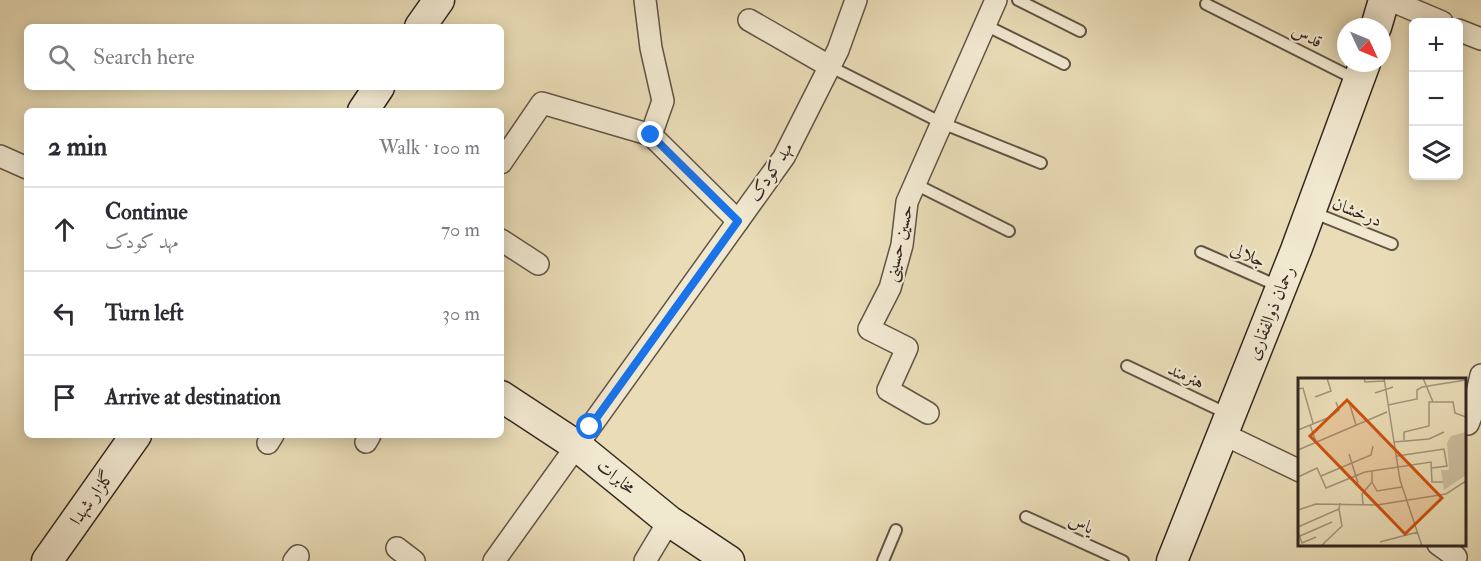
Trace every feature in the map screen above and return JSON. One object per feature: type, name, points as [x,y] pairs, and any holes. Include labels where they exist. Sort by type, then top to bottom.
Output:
[{"type":"street","points":[[422,24],[439,0]]},
{"type":"street","points":[[645,0],[651,48],[663,101],[651,135]]},
{"type":"street","name":"مهد کودک","points":[[494,561],[784,157],[838,50],[856,0]]},
{"type":"street","name":"حسین حسینی","points":[[928,413],[888,390],[907,348],[869,328],[890,288],[902,245],[907,202],[996,0]]},
{"type":"street","points":[[1379,18],[1384,0]]},
{"type":"street","points":[[1390,0],[1433,18]]},
{"type":"street","points":[[749,20],[829,66]]},
{"type":"street","points":[[1463,32],[1481,39]]},
{"type":"street","name":"رحمان ذوالفقاری","points":[[1172,561],[1281,288],[1363,72]]},
{"type":"street","points":[[365,108],[377,90]]},
{"type":"street","points":[[504,159],[542,103],[651,135],[738,221]]},
{"type":"street","points":[[0,156],[24,167]]},
{"type":"street","points":[[504,242],[538,264]]},
{"type":"street","points":[[1474,426],[1473,411],[1481,375]]},
{"type":"street","name":"مخابرات","points":[[504,398],[577,446],[669,521],[729,561]]},
{"type":"street","points":[[1227,425],[1298,470]]},
{"type":"street","name":"گلزار شهدا","points":[[47,561],[134,438]]},
{"type":"street","points":[[645,561],[669,521]]},
{"type":"street","points":[[1441,546],[1456,557]]},
{"type":"street","points":[[397,548],[414,561]]},
{"type":"lane","points":[[1018,0],[1080,31]]},
{"type":"lane","name":"قدس","points":[[1206,4],[1337,61]]},
{"type":"lane","points":[[985,25],[1064,64]]},
{"type":"lane","points":[[829,66],[942,123],[1041,163]]},
{"type":"lane","points":[[915,184],[1009,231]]},
{"type":"lane","name":"درخشان","points":[[1309,211],[1392,244]]},
{"type":"lane","name":"جلالی","points":[[1201,252],[1281,288]]},
{"type":"lane","name":"هنرمند","points":[[1127,366],[1227,425]]},
{"type":"lane","name":"یاس","points":[[1026,517],[1123,561]]},
{"type":"lane","points":[[883,561],[896,530]]},
{"type":"route","points":[[590,427],[738,221],[651,135]]}]
